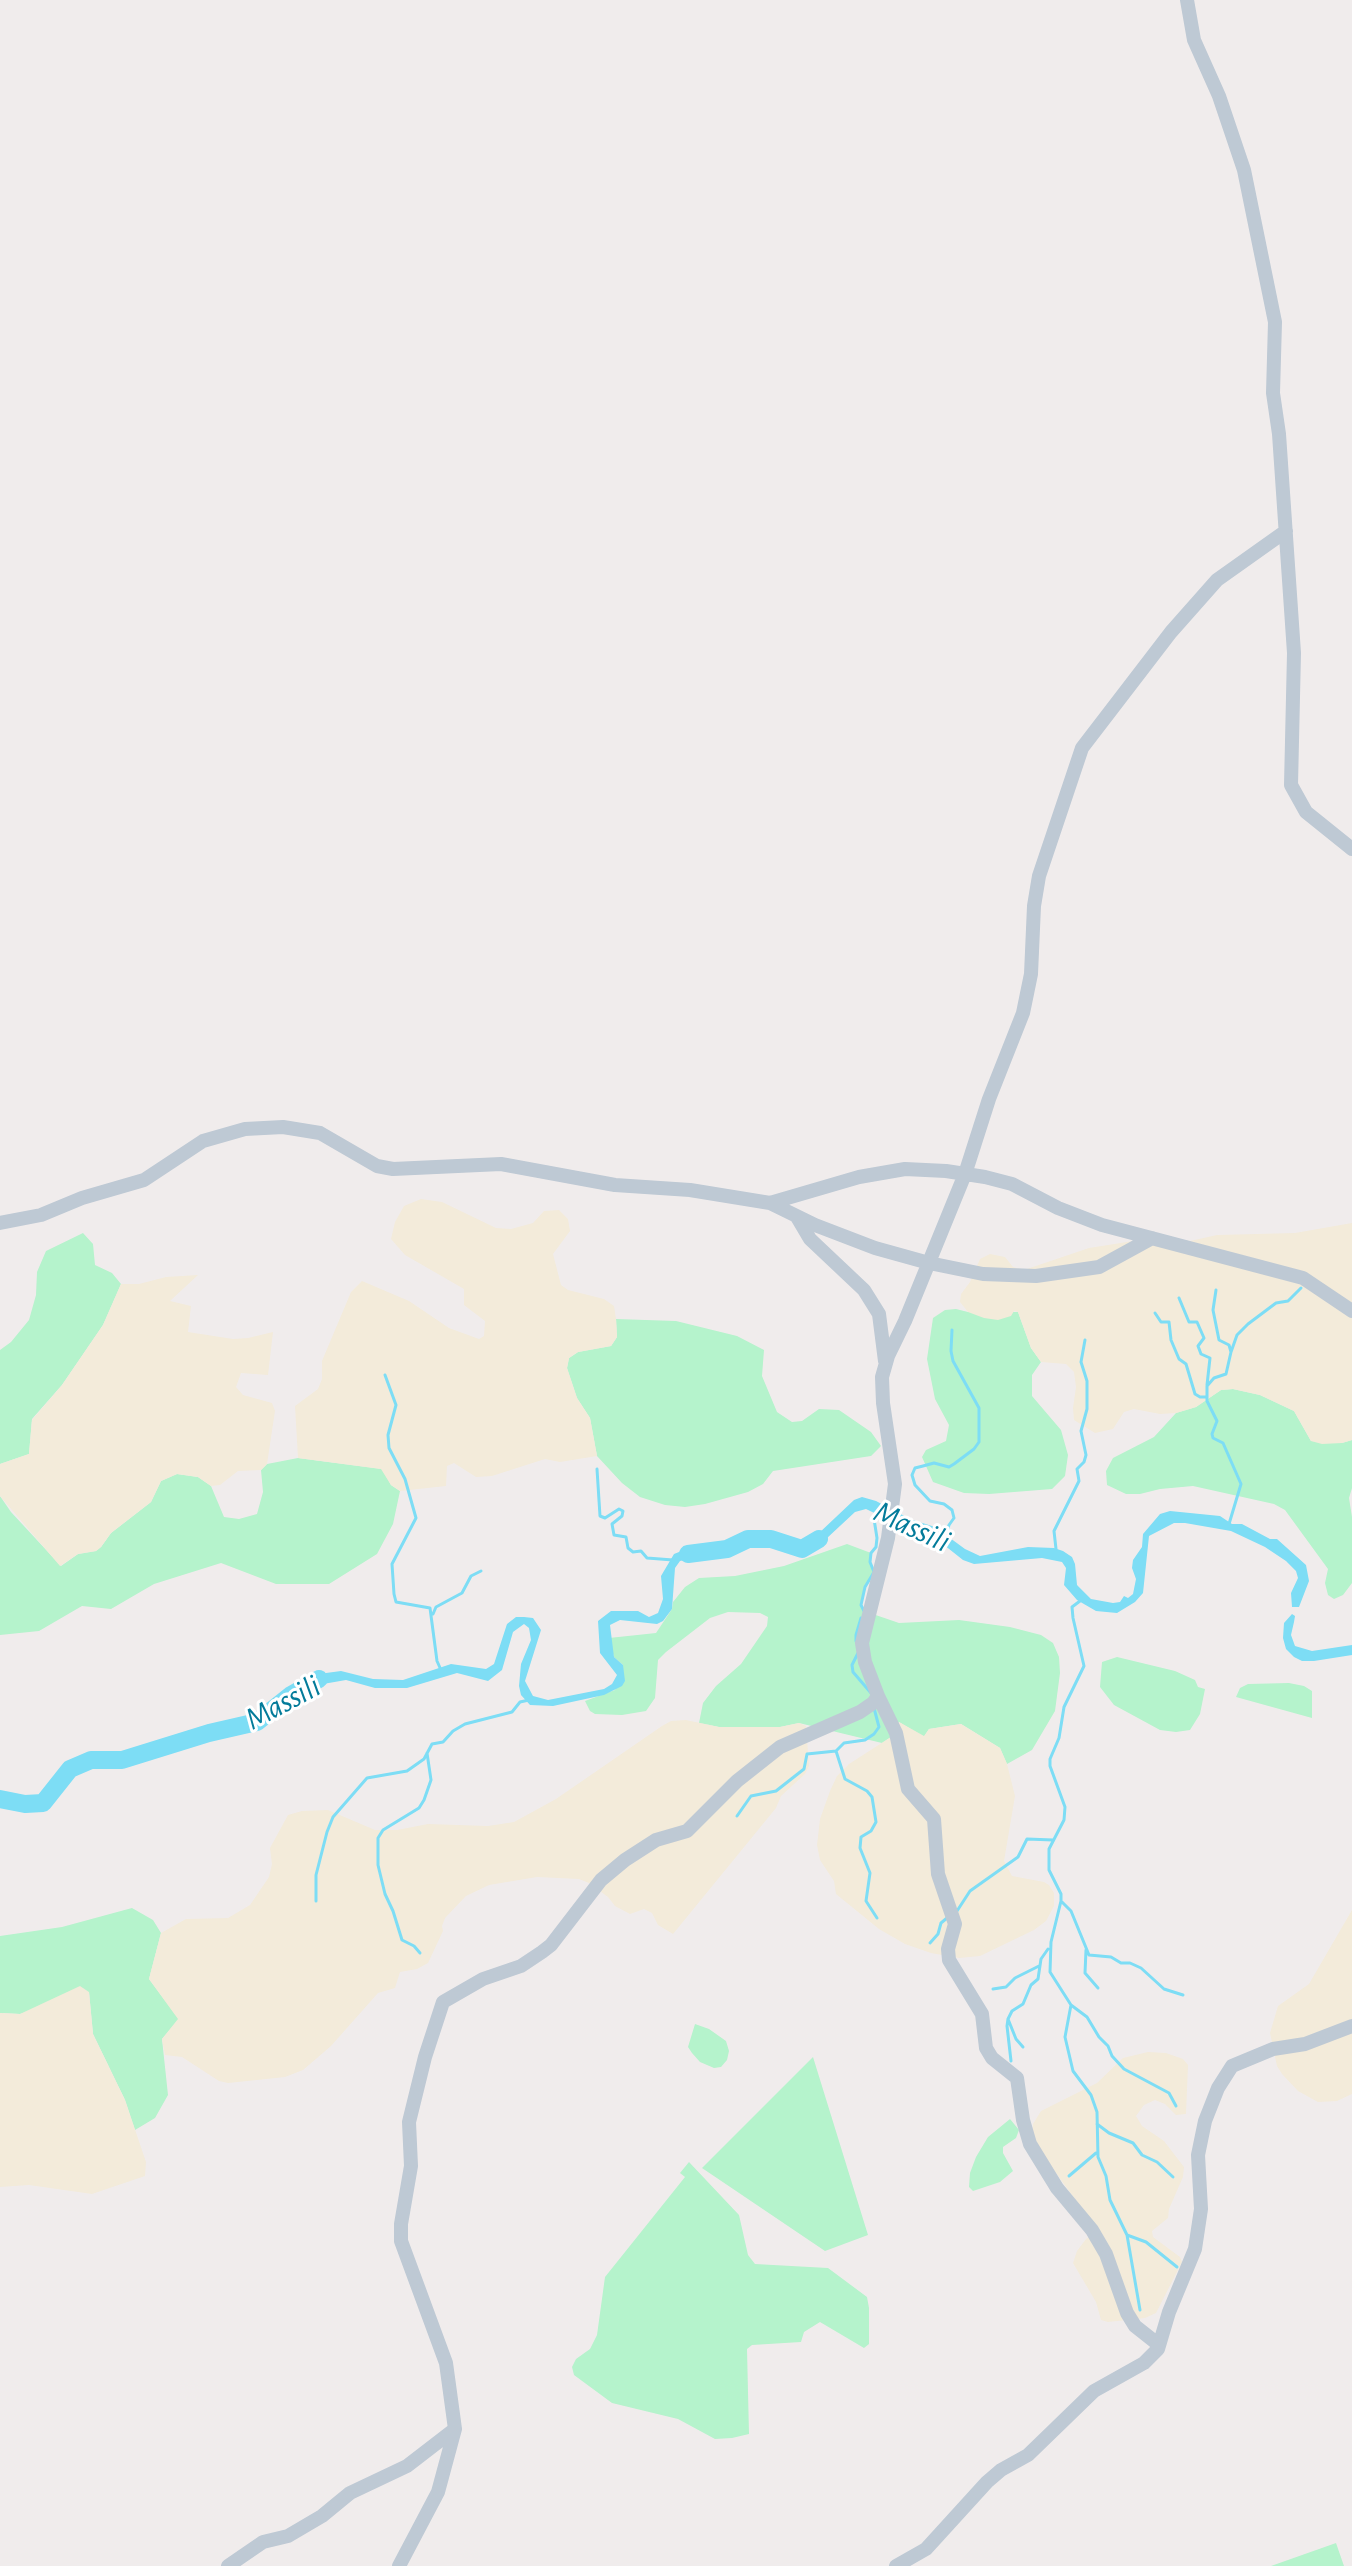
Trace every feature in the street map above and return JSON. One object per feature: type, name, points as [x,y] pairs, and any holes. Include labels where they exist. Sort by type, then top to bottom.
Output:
[{"type":"street","points":[[1187,0],[1194,40],[1219,96],[1244,170],[1275,322],[1273,393],[1279,434],[1294,653],[1291,785],[1306,812],[1352,849]]},
{"type":"street","points":[[1159,2345],[1135,2326],[1127,2313],[1106,2254],[1092,2230],[1057,2188],[1030,2144],[1017,2078],[992,2058],[986,2048],[982,2014],[949,1960],[948,1949],[955,1924],[938,1874],[934,1819],[908,1789],[896,1733],[865,1662],[862,1643],[888,1538],[895,1484],[882,1377],[965,1174],[989,1099],[1023,1013],[1031,974],[1034,906],[1039,876],[1082,748],[1171,632],[1217,580],[1286,531]]},
{"type":"street","points":[[0,1223],[41,1215],[82,1198],[144,1180],[203,1141],[245,1129],[283,1127],[320,1133],[377,1166],[393,1169],[501,1164],[615,1185],[690,1190],[770,1203],[875,1248],[983,1274],[1036,1276],[1099,1267],[1152,1238]]},
{"type":"street","points":[[770,1203],[859,1177],[905,1169],[965,1174],[1012,1184],[1058,1208],[1102,1225],[1303,1278],[1352,1311]]},
{"type":"street","points":[[797,1217],[810,1239],[864,1290],[879,1314],[886,1365]]},
{"type":"street","points":[[399,2566],[438,2492],[455,2429],[446,2363],[401,2241],[411,2166],[409,2122],[443,2002],[453,1994],[521,1966],[542,1952],[551,1945],[601,1880],[625,1860],[656,1840],[687,1831],[737,1781],[780,1747],[860,1712],[878,1696]]},
{"type":"street","points":[[896,2566],[926,2549],[987,2482],[1028,2455],[1094,2391],[1144,2363],[1159,2345],[1195,2249],[1201,2209],[1198,2155],[1205,2121],[1218,2088],[1232,2066],[1273,2049],[1305,2044],[1352,2026]]},
{"type":"street","points":[[228,2566],[263,2542],[288,2536],[322,2516],[350,2493],[407,2466],[455,2429]]},
{"type":"green space","points":[[83,1233],[93,1244],[95,1265],[112,1273],[121,1284],[103,1325],[62,1385],[32,1419],[29,1454],[0,1464],[0,1350],[29,1320],[36,1295],[37,1272],[46,1251]]},
{"type":"green space","points":[[945,1310],[968,1312],[1018,1312],[1031,1348],[1041,1362],[1032,1375],[1032,1396],[1061,1430],[1068,1455],[1065,1476],[1052,1489],[964,1493],[933,1482],[922,1457],[926,1450],[946,1441],[949,1425],[935,1399],[927,1359],[933,1318]]},
{"type":"green space","points":[[616,1319],[676,1321],[737,1336],[764,1350],[762,1376],[777,1412],[792,1422],[802,1421],[819,1409],[839,1410],[871,1432],[881,1446],[871,1456],[773,1471],[763,1484],[748,1492],[705,1504],[685,1507],[665,1505],[640,1497],[597,1456],[590,1418],[577,1398],[567,1368],[569,1358],[578,1352],[611,1346],[617,1337]]},
{"type":"green space","points":[[1233,1389],[1260,1395],[1294,1411],[1311,1441],[1342,1443],[1352,1440],[1352,1488],[1349,1498],[1352,1583],[1343,1595],[1334,1599],[1328,1595],[1325,1583],[1328,1569],[1285,1510],[1274,1504],[1193,1486],[1126,1494],[1107,1485],[1106,1471],[1113,1458],[1154,1437],[1176,1413],[1196,1407],[1221,1390]]},
{"type":"green space","points":[[298,1458],[382,1469],[391,1485],[400,1491],[393,1524],[377,1554],[329,1584],[276,1584],[221,1563],[154,1584],[111,1609],[82,1606],[39,1631],[0,1635],[0,1496],[61,1566],[78,1554],[101,1547],[111,1533],[151,1502],[161,1481],[177,1474],[198,1477],[211,1486],[224,1517],[239,1519],[257,1514],[263,1492],[261,1470],[267,1464]]},
{"type":"green space","points":[[847,1544],[871,1553],[874,1572],[865,1587],[861,1605],[864,1611],[899,1623],[959,1620],[1010,1627],[1041,1635],[1053,1643],[1059,1657],[1060,1673],[1055,1711],[1032,1750],[1007,1764],[1000,1748],[961,1724],[929,1729],[924,1737],[899,1722],[891,1737],[882,1743],[799,1723],[780,1727],[719,1727],[699,1723],[703,1703],[716,1686],[741,1664],[767,1626],[768,1617],[760,1613],[728,1612],[710,1618],[666,1652],[658,1660],[655,1698],[646,1711],[622,1715],[590,1711],[585,1701],[615,1690],[623,1665],[614,1657],[609,1638],[656,1633],[685,1587],[699,1578],[735,1576],[784,1566]]},
{"type":"green space","points":[[1117,1657],[1175,1671],[1195,1680],[1198,1687],[1205,1689],[1200,1714],[1190,1730],[1160,1730],[1114,1705],[1100,1687],[1102,1662]]},
{"type":"green space","points":[[1289,1683],[1312,1691],[1312,1718],[1236,1697],[1240,1688],[1248,1684]]},
{"type":"green space","points":[[132,1908],[153,1920],[161,1933],[149,1979],[179,2019],[162,2039],[168,2095],[155,2118],[135,2130],[125,2100],[93,2034],[89,1992],[20,2014],[0,2013],[0,1936],[62,1927]]},
{"type":"green space","points":[[695,2024],[726,2041],[729,2051],[721,2067],[714,2068],[700,2062],[688,2047]]},
{"type":"green space","points":[[813,2057],[868,2235],[825,2251],[702,2168]]},
{"type":"green space","points":[[1010,2119],[1019,2130],[1016,2138],[1003,2147],[1003,2153],[1013,2171],[1000,2182],[973,2191],[969,2187],[970,2173],[976,2157],[988,2137]]},
{"type":"green space","points":[[689,2162],[739,2215],[748,2255],[755,2264],[828,2268],[867,2297],[869,2308],[869,2344],[864,2348],[820,2322],[804,2332],[801,2342],[752,2345],[747,2349],[749,2434],[732,2438],[715,2439],[678,2419],[612,2403],[574,2375],[572,2367],[576,2359],[590,2349],[597,2335],[605,2277],[685,2177],[680,2173]]},
{"type":"green space","points":[[1336,2543],[1344,2566],[1271,2566]]},
{"type":"sand","points":[[421,1199],[442,1202],[496,1228],[511,1229],[533,1223],[544,1211],[559,1210],[568,1219],[570,1231],[553,1254],[561,1285],[568,1290],[604,1299],[614,1306],[616,1319],[617,1337],[611,1346],[578,1352],[569,1358],[567,1368],[577,1398],[590,1418],[597,1456],[560,1462],[545,1459],[492,1476],[476,1477],[454,1463],[447,1466],[446,1486],[400,1491],[391,1485],[381,1469],[298,1458],[295,1406],[318,1389],[322,1379],[322,1361],[351,1292],[362,1281],[409,1301],[449,1328],[479,1339],[484,1336],[485,1321],[464,1305],[464,1289],[405,1255],[391,1239],[395,1222],[404,1206]]},
{"type":"sand","points":[[1352,1223],[1352,1440],[1342,1443],[1311,1441],[1294,1411],[1260,1395],[1233,1389],[1221,1390],[1196,1407],[1176,1413],[1160,1414],[1134,1409],[1124,1412],[1113,1429],[1095,1433],[1074,1420],[1074,1372],[1066,1364],[1041,1362],[1031,1348],[1018,1312],[1014,1311],[1011,1316],[998,1320],[984,1318],[968,1312],[960,1302],[961,1294],[980,1259],[990,1254],[1005,1257],[1013,1267],[1024,1270],[1089,1248],[1152,1238],[1190,1241],[1217,1235],[1295,1233]]},
{"type":"sand","points":[[198,1275],[170,1301],[191,1306],[188,1332],[233,1339],[273,1332],[268,1375],[241,1373],[236,1387],[243,1395],[272,1403],[275,1411],[267,1464],[261,1470],[238,1471],[220,1485],[211,1486],[198,1477],[177,1474],[161,1481],[151,1502],[111,1533],[101,1547],[78,1554],[60,1566],[0,1496],[0,1464],[29,1454],[32,1420],[62,1385],[103,1325],[121,1284]]},
{"type":"sand","points":[[686,1720],[719,1727],[780,1727],[799,1723],[806,1726],[809,1766],[805,1774],[781,1796],[776,1808],[673,1934],[658,1925],[652,1913],[644,1909],[630,1914],[579,1879],[537,1877],[489,1885],[466,1896],[445,1918],[443,1931],[428,1963],[400,1972],[395,1988],[378,1993],[331,2046],[303,2070],[285,2077],[228,2083],[219,2081],[182,2057],[165,2055],[162,2039],[178,2019],[149,1979],[161,1933],[186,1919],[228,1918],[250,1905],[269,1877],[272,1864],[270,1848],[288,1815],[328,1810],[375,1830],[397,1830],[428,1824],[488,1826],[514,1822],[556,1799],[662,1726],[671,1721]]},
{"type":"sand","points":[[899,1722],[924,1736],[929,1729],[961,1724],[1000,1748],[1015,1796],[1004,1861],[1012,1876],[1044,1882],[1054,1893],[1054,1906],[1046,1921],[1034,1930],[980,1956],[959,1958],[931,1953],[905,1944],[879,1929],[836,1894],[834,1881],[820,1860],[817,1845],[820,1819],[830,1791],[837,1776],[849,1764],[891,1737]]},
{"type":"sand","points":[[1352,1910],[1352,2094],[1337,2101],[1318,2102],[1298,2091],[1282,2074],[1277,2066],[1270,2033],[1278,2006],[1309,1984]]},
{"type":"sand","points":[[80,1986],[89,1992],[93,2034],[125,2100],[146,2162],[145,2176],[92,2194],[29,2185],[0,2187],[0,2013],[20,2014]]},
{"type":"sand","points":[[1148,2052],[1166,2053],[1183,2059],[1188,2065],[1186,2114],[1176,2115],[1165,2104],[1155,2100],[1144,2105],[1136,2116],[1142,2126],[1164,2141],[1184,2167],[1168,2218],[1152,2231],[1153,2237],[1180,2257],[1182,2262],[1156,2313],[1145,2318],[1108,2322],[1101,2320],[1096,2302],[1073,2263],[1086,2239],[1098,2231],[1043,2155],[1032,2135],[1033,2124],[1041,2111],[1097,2083],[1123,2058]]},
{"type":"water","points":[[862,1497],[935,1527],[980,1556],[1028,1547],[1063,1551],[1072,1557],[1075,1564],[1077,1585],[1091,1599],[1113,1603],[1133,1594],[1136,1579],[1133,1560],[1142,1547],[1143,1534],[1160,1514],[1170,1511],[1220,1516],[1232,1524],[1242,1524],[1270,1539],[1277,1539],[1306,1565],[1309,1581],[1299,1607],[1292,1607],[1291,1593],[1298,1578],[1296,1571],[1286,1561],[1231,1531],[1185,1523],[1174,1523],[1149,1536],[1143,1593],[1117,1613],[1096,1611],[1077,1600],[1064,1585],[1066,1568],[1062,1562],[1042,1558],[974,1564],[963,1560],[939,1541],[866,1509],[855,1512],[826,1539],[805,1553],[798,1551],[798,1544],[818,1534],[854,1500]]},
{"type":"water","points":[[714,1546],[708,1554],[680,1561],[675,1568],[672,1609],[663,1621],[657,1624],[620,1620],[610,1625],[614,1657],[623,1665],[625,1681],[622,1686],[604,1695],[553,1706],[530,1705],[521,1695],[519,1686],[521,1664],[531,1640],[529,1628],[524,1624],[513,1632],[502,1670],[488,1681],[457,1673],[407,1688],[375,1688],[346,1680],[323,1684],[303,1694],[298,1685],[326,1673],[341,1671],[373,1679],[403,1680],[451,1664],[486,1669],[494,1664],[507,1624],[516,1617],[524,1617],[533,1618],[541,1630],[525,1681],[533,1696],[548,1700],[604,1689],[612,1684],[617,1675],[600,1653],[598,1621],[611,1611],[638,1611],[649,1617],[658,1613],[663,1599],[661,1576],[674,1554],[689,1548]]},
{"type":"water","points":[[1292,1614],[1295,1616],[1291,1635],[1295,1646],[1312,1651],[1352,1645],[1352,1655],[1314,1661],[1294,1657],[1286,1649],[1283,1638],[1284,1623]]},
{"type":"waterway","points":[[1231,1352],[1237,1335],[1248,1324],[1276,1303],[1288,1301],[1301,1288]]},
{"type":"waterway","points":[[1216,1290],[1213,1310],[1219,1340],[1229,1345],[1231,1352],[1226,1374],[1214,1378],[1207,1386],[1207,1401],[1217,1421],[1213,1438],[1223,1443],[1241,1484],[1229,1524]]},
{"type":"waterway","points":[[1179,1298],[1189,1322],[1197,1322],[1204,1338],[1198,1346],[1201,1354],[1210,1358],[1207,1385]]},
{"type":"waterway","points":[[1155,1313],[1161,1322],[1169,1322],[1171,1340],[1179,1359],[1186,1364],[1195,1394],[1207,1397]]},
{"type":"waterway","points":[[945,1538],[954,1518],[952,1510],[944,1504],[930,1501],[915,1485],[912,1475],[915,1468],[934,1463],[949,1467],[979,1442],[979,1408],[953,1361],[952,1330]]},
{"type":"waterway","points":[[1056,1549],[1054,1531],[1079,1481],[1077,1469],[1086,1455],[1081,1431],[1087,1409],[1087,1381],[1081,1362],[1085,1340]]},
{"type":"waterway","points":[[385,1375],[396,1405],[388,1435],[389,1448],[405,1479],[416,1518],[392,1564],[394,1594],[396,1602],[430,1608],[441,1670]]},
{"type":"waterway","points":[[597,1469],[600,1516],[605,1518],[619,1509],[623,1511],[622,1516],[612,1524],[614,1535],[626,1537],[628,1548],[633,1552],[641,1551],[647,1558],[673,1560]]},
{"type":"waterway","points":[[864,1611],[861,1605],[865,1587],[874,1572],[870,1562],[871,1553],[876,1547],[874,1519],[878,1514]]},
{"type":"waterway","name":"Massili","points":[[688,1554],[727,1549],[748,1539],[771,1539],[802,1549],[819,1539]]},
{"type":"waterway","points":[[433,1614],[436,1607],[462,1593],[471,1576],[481,1571]]},
{"type":"waterway","points":[[1080,1601],[1072,1607],[1084,1666],[1064,1707],[1059,1738],[1050,1759],[1065,1807],[1064,1820],[1049,1849],[1049,1870],[1061,1894],[1051,1942],[1050,1972],[1071,2005],[1065,2037],[1073,2071],[1091,2095],[1097,2112],[1098,2157],[1106,2176],[1110,2200],[1127,2235],[1140,2310]]},
{"type":"waterway","points":[[856,1641],[861,1618]]},
{"type":"waterway","points":[[858,1653],[852,1665],[853,1672],[871,1693]]},
{"type":"waterway","name":"Massili","points":[[0,1799],[25,1804],[43,1803],[70,1769],[91,1760],[122,1760],[209,1733],[257,1722],[291,1695],[319,1679]]},
{"type":"waterway","points":[[316,1901],[316,1875],[333,1817],[367,1778],[407,1771],[424,1759],[432,1744],[443,1742],[465,1724],[512,1712],[520,1702],[529,1700]]},
{"type":"waterway","points":[[874,1708],[879,1727],[874,1734],[865,1740],[844,1743],[836,1751],[845,1779],[872,1797],[876,1822],[871,1831],[861,1837],[860,1848],[870,1873],[866,1901],[877,1918]]},
{"type":"waterway","points":[[737,1816],[751,1796],[776,1791],[804,1769],[807,1754],[836,1751]]},
{"type":"waterway","points":[[420,1953],[402,1940],[385,1894],[378,1865],[378,1838],[383,1830],[419,1808],[424,1800],[431,1780],[427,1753]]},
{"type":"waterway","points":[[957,1911],[970,1891],[1018,1857],[1027,1839],[1053,1840]]},
{"type":"waterway","points":[[1062,1902],[1071,1911],[1089,1955],[1130,1963],[1141,1968],[1164,1989],[1183,1995]]},
{"type":"waterway","points":[[930,1943],[947,1918]]},
{"type":"waterway","points":[[1011,2061],[1008,2019],[1012,2011],[1023,2004],[1031,1985],[1038,1979],[1041,1959],[1048,1949]]},
{"type":"waterway","points":[[1086,1950],[1085,1973],[1098,1988]]},
{"type":"waterway","points":[[993,1989],[1006,1987],[1015,1978],[1039,1966]]},
{"type":"waterway","points":[[1071,2005],[1087,2017],[1124,2069],[1169,2093],[1176,2106]]},
{"type":"waterway","points":[[1008,2019],[1023,2047]]},
{"type":"waterway","points":[[1097,2124],[1133,2143],[1142,2155],[1157,2162],[1173,2177]]},
{"type":"waterway","points":[[1069,2176],[1096,2153]]},
{"type":"waterway","points":[[1127,2235],[1146,2242],[1177,2267]]}]
